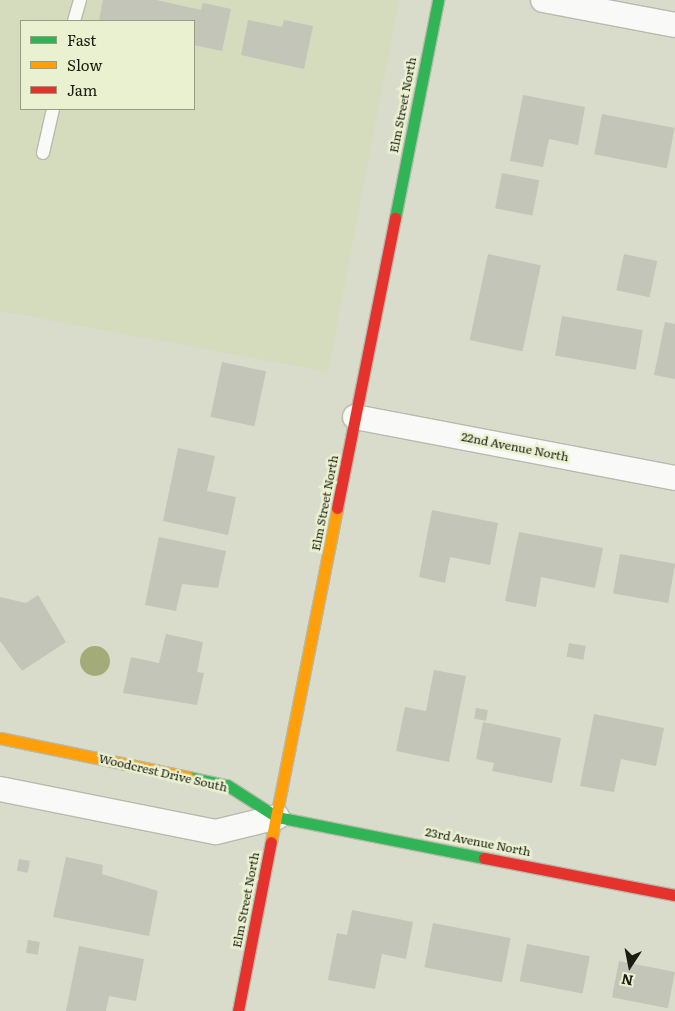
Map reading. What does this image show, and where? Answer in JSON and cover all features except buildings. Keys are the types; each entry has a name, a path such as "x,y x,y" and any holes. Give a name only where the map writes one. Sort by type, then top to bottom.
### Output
{"street":[{"name":"Elm Street North","path":"238,1011 438,0"},
{"path":"543,0 675,26"},
{"name":"22nd Avenue North","path":"356,417 675,478"},
{"name":"Woodcrest Drive South","path":"0,738 227,785 277,817"},
{"path":"0,789 216,832 277,817"},
{"name":"23rd Avenue North","path":"277,817 675,894"}],"lane":[{"path":"74,20 80,0"},
{"path":"43,154 53,110"}],"shaded area":[{"path":"0,0 399,0 328,372 0,311"},
{"path":"95,646 101,647 109,655 109,667 101,675 95,676 89,675 81,667 80,661 81,655 89,647"}],"traffic: fast":[{"path":"395,218 438,0"},
{"path":"188,777 227,785 277,817 484,858"}],"traffic: slow":[{"path":"271,842 337,508"},
{"path":"0,738 188,777"}],"traffic: jam":[{"path":"337,508 395,218"},
{"path":"238,1011 271,842"},
{"path":"484,858 675,895"}]}
